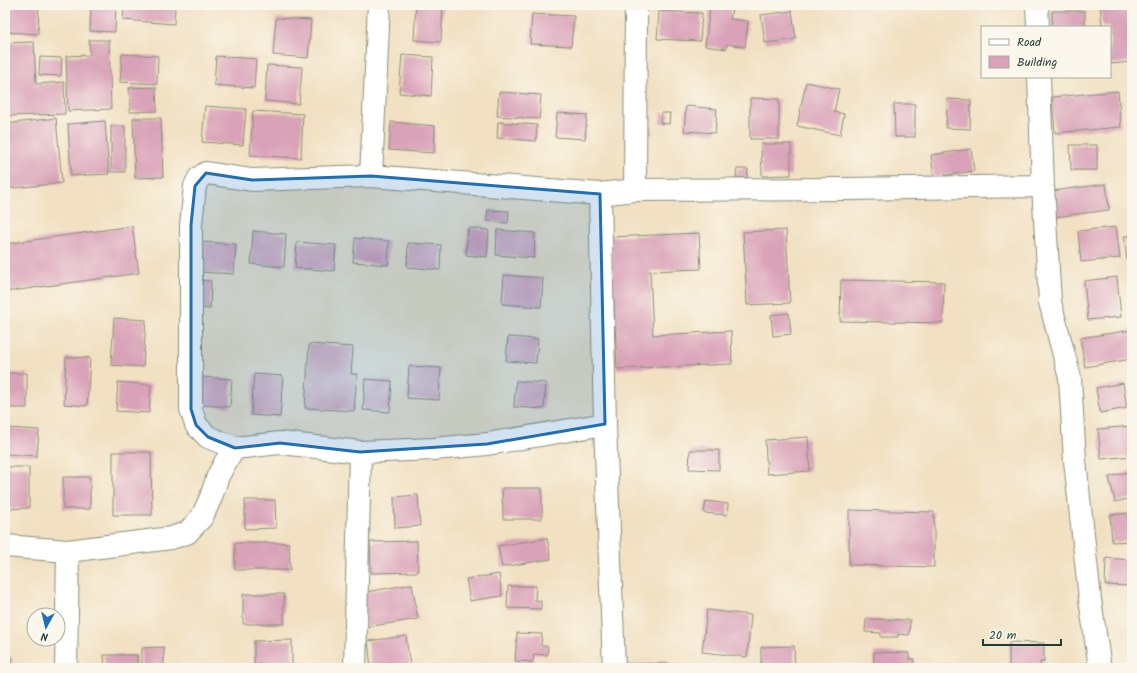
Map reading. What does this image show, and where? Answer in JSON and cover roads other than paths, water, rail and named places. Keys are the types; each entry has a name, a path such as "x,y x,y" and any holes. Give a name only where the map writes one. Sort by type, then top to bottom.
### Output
{"street":[{"path":"371,176 379,5"},
{"path":"635,190 636,5"},
{"path":"1037,5 1038,26"},
{"path":"1039,78 1043,186 1050,302 1070,378 1076,468 1090,599 1100,668"},
{"path":"605,424 487,444 434,449 360,452 280,443 235,448 208,437 196,425 191,409 191,225 195,186 199,178 206,173 252,180 371,176 600,194 635,190 1043,186"},
{"path":"600,194 605,424 614,668"},
{"path":"5,546 68,551 171,538 187,534 202,517 218,476 235,448"},
{"path":"355,668 360,452"},
{"path":"66,668 68,551"}]}
